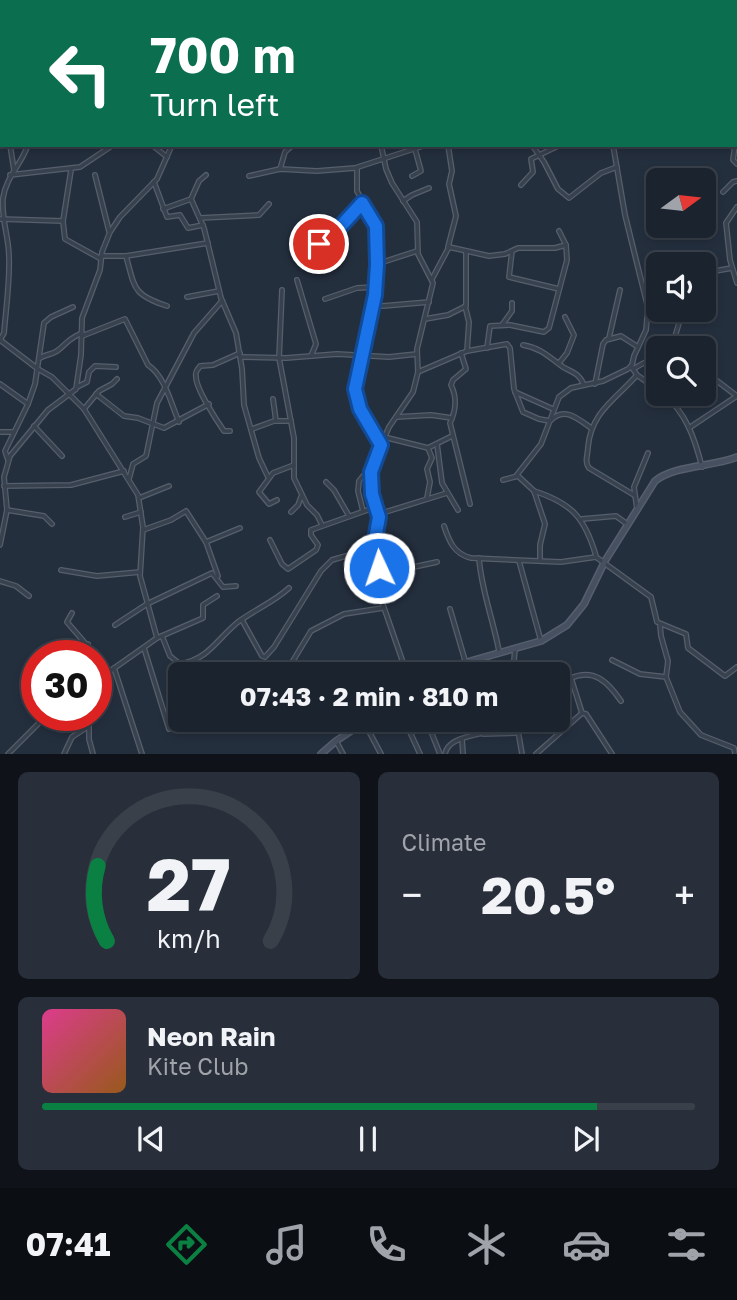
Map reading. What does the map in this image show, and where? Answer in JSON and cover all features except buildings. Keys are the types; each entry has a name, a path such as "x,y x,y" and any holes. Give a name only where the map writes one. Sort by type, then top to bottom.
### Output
{"street":[{"path":"10,147 14,170"},
{"path":"26,147 23,158 9,177 3,198 2,219 9,262 4,333 0,340 46,374 84,409 129,479 139,498 141,512 143,530 140,572 160,637 172,659 183,664 202,656 242,620 289,588"},
{"path":"0,174 9,177 71,170 110,147"},
{"path":"154,147 167,157"},
{"path":"77,387 85,306 110,233 120,217 154,182 171,147"},
{"path":"281,169 285,152 291,147"},
{"path":"381,147 392,183 418,225 417,251 432,279"},
{"path":"249,176 281,169 317,171 357,168 420,147"},
{"path":"404,662 383,608 377,547 379,514 372,494 371,472 384,437 411,396 418,372 416,354 432,279 448,247 456,216 449,184 452,171 448,147"},
{"path":"533,147 558,189 569,198 601,173 617,167"},
{"path":"521,185 534,171 530,160 556,147"},
{"path":"614,147 625,215 648,309 646,330 632,368"},
{"path":"735,147 733,160 737,164"},
{"path":"412,176 421,171 415,149"},
{"path":"357,168 356,186 362,203 376,226 377,264 374,302 355,389 360,409 381,445"},
{"path":"71,170 62,222 65,239 101,258 208,243"},
{"path":"95,175 110,233"},
{"path":"163,209 191,199 200,179 206,175"},
{"path":"723,192 737,181"},
{"path":"154,182 167,217 180,215 188,228 203,225"},
{"path":"403,201 429,188"},
{"path":"191,199 203,225 222,301 233,323 240,355 244,405 259,458 268,477"},
{"path":"319,244 330,238 362,203"},
{"path":"200,218 259,215 269,204"},
{"path":"737,207 726,223 732,268 737,283"},
{"path":"2,219 62,222"},
{"path":"486,348 489,326 502,325 547,331 568,260 566,245 559,231"},
{"path":"0,236 6,234"},
{"path":"448,247 489,256 518,248 555,248 566,245"},
{"path":"377,264 417,251"},
{"path":"466,251 467,351"},
{"path":"512,251 509,277 559,289"},
{"path":"125,256 139,295 167,306"},
{"path":"716,271 732,268"},
{"path":"297,280 316,344 311,356"},
{"path":"325,299 357,288 376,287"},
{"path":"282,290 279,358 294,438 294,478 307,505 322,525"},
{"path":"595,384 603,344 609,338 620,290"},
{"path":"187,297 219,291"},
{"path":"129,479 133,464 146,456 157,403 165,387 194,333 222,301"},
{"path":"374,302 383,306 429,302"},
{"path":"502,325 512,311 512,303"},
{"path":"425,319 448,315 465,306"},
{"path":"8,460 5,451 37,379 44,323 73,307"},
{"path":"559,363 567,353 574,335 565,317"},
{"path":"40,358 44,354 54,353 68,339 124,318 148,365 155,369 165,387 179,422"},
{"path":"609,338 621,336 638,347"},
{"path":"418,372 467,351 509,345 515,392 523,412 550,421"},
{"path":"523,345 541,350 577,373 584,385"},
{"path":"461,353 466,369 451,385 455,394 450,424 470,504"},
{"path":"230,431 224,430 196,380 197,369 240,355 279,358 362,355 389,357 416,354"},
{"path":"503,480 516,476 541,444 553,409 561,395 571,388 609,379 646,361"},
{"path":"0,545 7,510 3,487 8,460 57,402 87,382 89,372 96,366 116,367"},
{"path":"632,368 646,381"},
{"path":"37,379 46,374"},
{"path":"634,495 587,466 591,428 607,403 624,391 637,375"},
{"path":"84,409 96,394 117,379"},
{"path":"690,428 737,396 716,380"},
{"path":"1,384 28,404"},
{"path":"515,392 553,409"},
{"path":"96,394 124,416 164,428 209,404"},
{"path":"273,399 276,421"},
{"path":"676,406 690,428 702,467"},
{"path":"550,421 556,415 568,414 591,428"},
{"path":"396,417 431,415 452,418"},
{"path":"252,429 276,421 291,421"},
{"path":"34,426 62,456"},
{"path":"0,432 14,432"},
{"path":"384,437 428,448 452,436"},
{"path":"437,444 440,474 447,493 458,510"},
{"path":"427,498 430,482 426,468 432,458 428,448"},
{"path":"637,509 634,495 636,481 648,453"},
{"path":"463,662 541,641 567,625 658,478 675,471 737,457"},
{"path":"277,500 269,504 259,494 268,477 278,470 294,465"},
{"path":"3,487 68,485 124,471"},
{"path":"363,511 358,486 363,476 371,472"},
{"path":"516,476 534,491 546,527 540,545 540,560"},
{"path":"326,482 334,490 349,516"},
{"path":"139,498 169,486"},
{"path":"534,491 553,498 575,512 591,539 596,557"},
{"path":"379,514 447,493"},
{"path":"292,512 302,495"},
{"path":"270,540 282,565 288,569 316,550 318,545 310,531 376,507"},
{"path":"7,510 44,516 52,524"},
{"path":"143,530 187,511 206,542 221,584"},
{"path":"125,517 141,512"},
{"path":"580,518 592,520 616,516 628,524"},
{"path":"444,526 456,551 464,556 565,562 596,557 653,598 668,661 666,677 680,712 698,733 734,748 735,754"},
{"path":"206,542 240,528"},
{"path":"242,620 265,657 329,562 377,547"},
{"path":"478,557 480,580 489,603 499,651"},
{"path":"519,561 541,641"},
{"path":"379,568 410,568 437,562"},
{"path":"61,570 103,576 140,572"},
{"path":"115,625 148,604 212,573 225,587 236,586"},
{"path":"0,581 16,586 29,596"},
{"path":"142,754 114,668 160,637 203,618 203,605 217,596"},
{"path":"292,662 311,631 344,614 383,608"},
{"path":"450,609 466,661"},
{"path":"72,612 67,622 84,640"},
{"path":"660,625 685,633 688,648 722,676 737,667"},
{"path":"144,648 168,726"},
{"path":"513,662 514,648"},
{"path":"612,660 640,674 666,677"},
{"path":"612,754 586,714 582,713 572,676 587,673 593,675 610,684 621,701"},
{"path":"536,754 582,713"},
{"path":"8,754 31,731"},
{"path":"64,754 70,739 82,731"},
{"path":"90,731 93,754"},
{"path":"321,754 350,732"},
{"path":"372,732 381,754"},
{"path":"410,732 421,754"},
{"path":"432,732 442,754 447,747 462,739 482,733 517,733 522,754"},
{"path":"462,739 463,754"},
{"path":"336,741 343,754"}],"route":[{"path":"319,244 330,238 362,203 376,226 375,295 355,387 360,409 381,445 371,472 372,494 379,517 376,534 379,568"}]}
